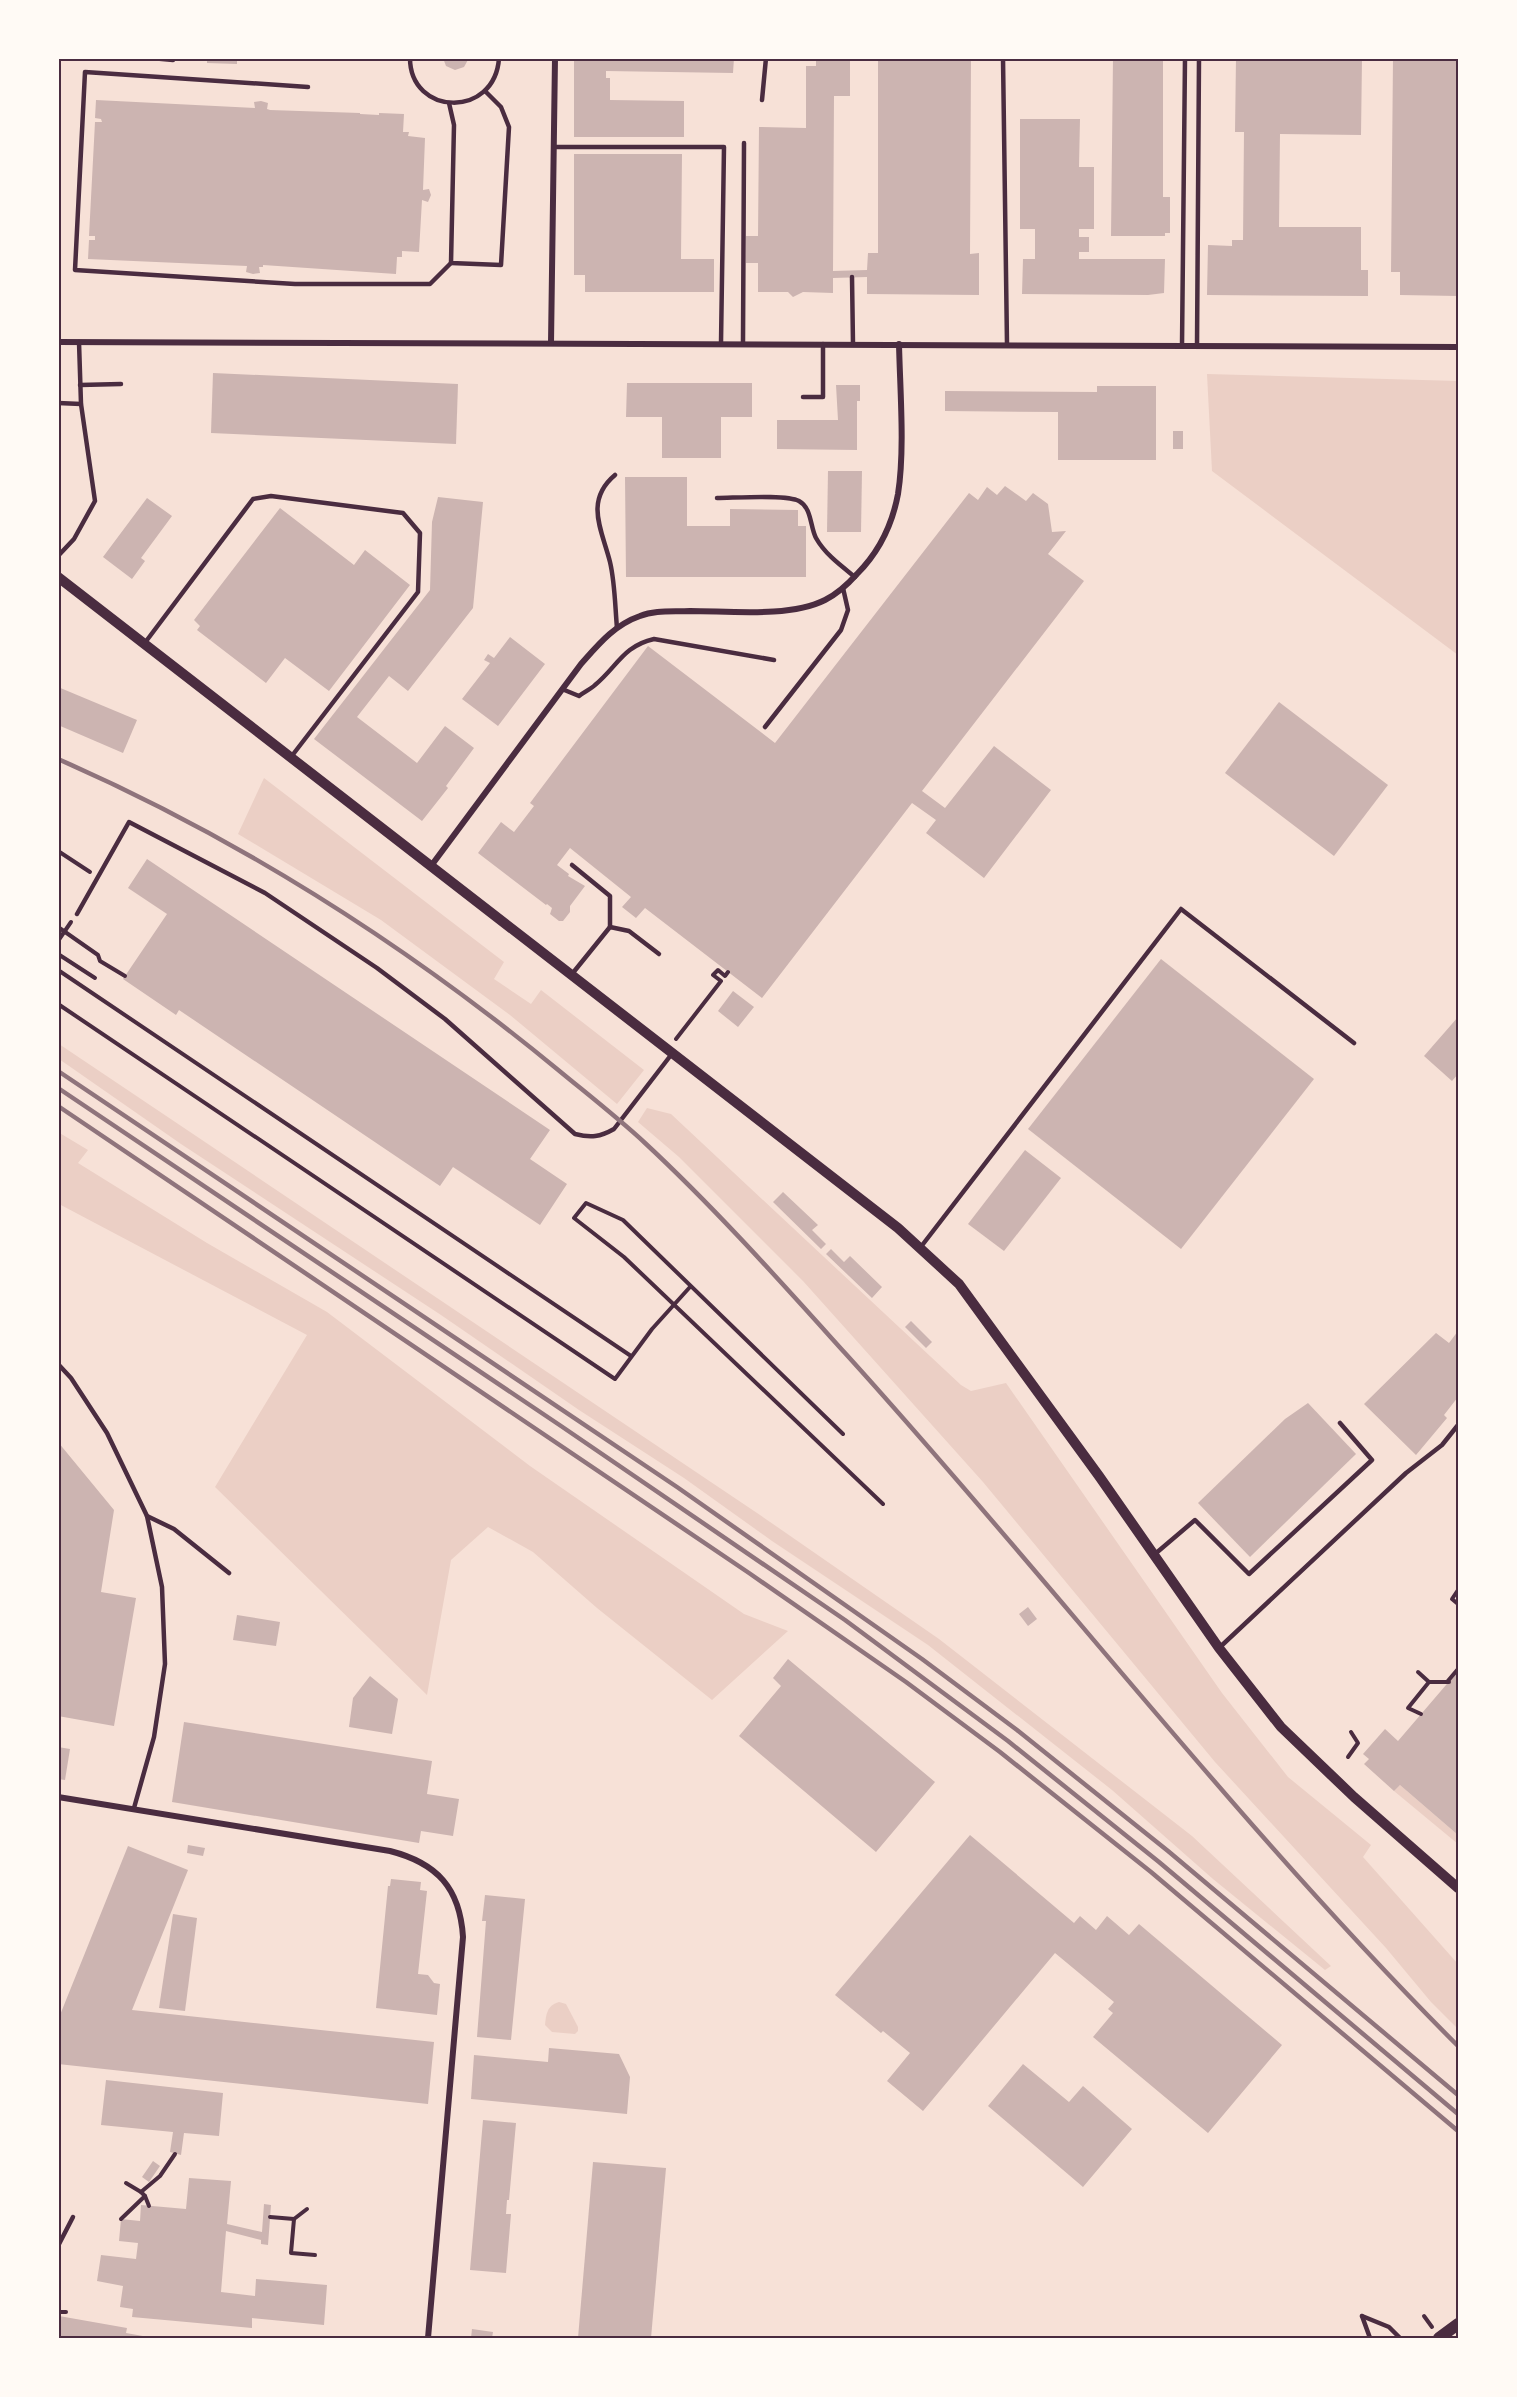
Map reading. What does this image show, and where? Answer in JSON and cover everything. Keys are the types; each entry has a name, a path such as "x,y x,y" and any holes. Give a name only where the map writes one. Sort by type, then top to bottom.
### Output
{"main road":[{"path":"1439,2338 1458,2324"}],"street":[{"path":"551,343 555,58"},
{"path":"58,342 1458,347"},
{"path":"431,866 587,657 606,636 617,628 642,615 660,612 763,611 803,608 825,600 843,588 869,562 888,531 898,494 899,344"},
{"path":"58,577 898,1228 959,1284 1219,1648 1281,1727 1310,1757 1458,1888"},
{"path":"58,1797 406,1855 423,1863 447,1884 461,1915 463,1937 428,2338"}],"lane":[{"path":"151,58 173,60"},
{"path":"410,58 412,75 419,86 430,96 449,103 470,100 485,91 497,73 499,58"},
{"path":"762,100 766,58"},
{"path":"1003,58 1007,345"},
{"path":"1182,346 1185,58"},
{"path":"1197,346 1199,58"},
{"path":"308,87 85,72 75,270 295,284 430,284 451,263 454,125 449,103"},
{"path":"451,263 501,265 508,127 501,107 485,91"},
{"path":"743,343 744,143"},
{"path":"554,147 724,147 721,343"},
{"path":"852,277 853,344"},
{"path":"58,556 74,539 95,501 81,404 79,342"},
{"path":"803,397 823,397 822,344"},
{"path":"80,385 121,384"},
{"path":"58,403 81,404"},
{"path":"615,475 604,484 599,495 597,510 598,526 610,562 617,628"},
{"path":"144,644 253,499 271,496 404,513 420,533 418,592 291,757"},
{"path":"717,498 788,498 800,501 807,508 814,536 835,561 855,577"},
{"path":"765,727 841,630 848,610 843,588"},
{"path":"562,689 579,696 596,685 617,660 638,643 654,639 774,660"},
{"path":"76,914 129,822 265,893 377,968 445,1019 576,1134 590,1138 614,1129 671,1051"},
{"path":"572,865 609,896 610,927 572,974"},
{"path":"920,1248 1181,909 1354,1042"},
{"path":"610,927 629,931 659,954"},
{"path":"58,1364 71,1378 107,1432 147,1516 162,1587 165,1664 154,1737 134,1808"},
{"path":"1154,1554 1195,1520 1249,1574 1372,1460 1340,1423"},
{"path":"1219,1648 1406,1473 1442,1445 1458,1425"},
{"path":"147,1516 174,1529 229,1573"},
{"path":"58,2246 73,2217"},
{"path":"1370,2338 1362,2316 1389,2327 1400,2338"}],"path":[{"path":"58,851 98,877"},
{"path":"58,941 76,914"},
{"path":"58,927 98,955 100,961 125,976"},
{"path":"58,954 95,978"},
{"path":"58,970 631,1356"},
{"path":"671,1051 721,981 713,975 718,970 725,976 728,972"},
{"path":"58,1004 615,1379 631,1356 690,1287"},
{"path":"843,1434 623,1220 586,1203 574,1218 624,1257 883,1504"},
{"path":"1458,1590 1452,1599 1458,1604"},
{"path":"1418,1672 1430,1682 1448,1682 1458,1669"},
{"path":"1421,1714 1408,1708 1430,1682"},
{"path":"1348,1757 1358,1743 1351,1732"},
{"path":"141,2192 160,2176 175,2154"},
{"path":"126,2183 141,2192 149,2206"},
{"path":"122,2219 145,2196"},
{"path":"270,2217 294,2219 307,2209"},
{"path":"294,2219 291,2253 315,2255"},
{"path":"58,2312 66,2312"}],"shaded area":[{"path":"1207,374 1458,381 1458,655 1212,471"},
{"path":"264,778 504,962 494,979 531,1004 541,990 644,1070 617,1104 510,1015 381,920 238,834"},
{"path":"59,1044 760,1515 939,1639 1192,1836 1331,1966 1325,1970 1213,1879 1112,1790 928,1645 441,1315 181,1144 59,1059"},
{"path":"647,1108 671,1114 961,1385 971,1391 1006,1383 1222,1693 1288,1777 1371,1845 1363,1857 1458,1964 1458,2029 1215,1762 983,1482 803,1281 679,1157 638,1122"},
{"path":"58,1132 88,1150 78,1163 207,1243 327,1312 530,1466 744,1614 788,1631 712,1700 597,1608 533,1552 488,1527 451,1560 427,1695 215,1487 307,1335 59,1204"},
{"path":"1400,1785 1458,1835 1458,1844 1394,1791"},
{"path":"559,2002 566,2004 578,2027 575,2034 552,2032 545,2025 550,2008"}],"building":[{"path":"207,58 237,58 237,64 207,63"},
{"path":"443,58 469,58 464,67 455,70 446,66"},
{"path":"574,58 734,58 733,73 606,71 606,78 610,78 610,100 684,101 684,137 574,137"},
{"path":"816,58 850,58 850,96 834,96 833,271 867,270 868,253 878,253 878,58 971,58 970,254 979,253 979,295 867,294 867,277 833,278 833,293 803,292 793,297 788,292 758,292 758,263 746,263 746,236 758,236 759,127 806,128 806,66 816,66"},
{"path":"1113,58 1163,58 1163,197 1170,197 1170,233 1165,233 1165,236 1111,236"},
{"path":"1236,58 1362,58 1361,135 1280,134 1279,227 1361,227 1361,270 1368,270 1368,296 1207,295 1208,245 1232,246 1232,240 1243,240 1244,132 1235,132"},
{"path":"1393,58 1458,58 1458,296 1400,295 1400,272 1391,272"},
{"path":"96,100 255,108 254,102 261,101 268,103 267,109 270,110 404,114 403,132 409,132 408,136 425,138 423,190 429,189 431,195 428,202 422,200 419,252 402,251 402,257 397,257 396,274 263,265 259,267 260,273 253,274 246,272 247,266 88,259 89,240 95,240 95,236 89,236 95,122 102,122 101,119 95,118"},
{"path":"1020,119 1080,119 1079,167 1094,167 1094,229 1079,229 1079,237 1089,237 1089,252 1079,252 1079,259 1165,259 1164,293 1148,295 1022,294 1023,259 1035,259 1035,229 1020,229"},
{"path":"574,154 682,154 681,259 714,259 714,292 585,292 585,275 574,275"},
{"path":"213,373 458,384 456,444 211,433"},
{"path":"627,383 752,383 752,417 721,417 721,458 662,458 662,417 626,417"},
{"path":"836,385 860,385 860,401 857,401 857,450 777,449 777,420 838,420"},
{"path":"1097,386 1156,386 1156,460 1058,460 1058,412 945,411 945,391 1097,392"},
{"path":"1173,431 1183,431 1183,449 1173,449"},
{"path":"828,471 862,471 861,532 827,532"},
{"path":"625,477 687,477 687,526 730,526 730,509 798,510 798,526 806,526 806,577 626,577"},
{"path":"1005,486 1026,501 1033,493 1048,504 1052,532 1066,531 1048,554 1084,581 922,791 945,808 994,746 1051,790 984,878 926,833 936,820 912,803 762,998 645,908 636,918 622,907 631,897 570,848 557,865 569,874 568,876 585,886 570,906 570,912 563,921 559,921 550,914 552,908 547,904 478,853 501,822 514,832 534,806 530,803 648,646 775,743 969,493 978,500 987,487 997,495"},
{"path":"438,497 483,502 473,608 408,691 389,676 357,717 417,763 445,726 474,748 446,786 448,788 422,821 314,739 430,590 432,522"},
{"path":"147,498 172,516 141,558 145,561 132,579 103,557"},
{"path":"280,508 354,565 365,550 410,585 329,691 285,658 266,683 197,630 200,626 194,620"},
{"path":"510,637 545,664 498,726 462,699 490,663 484,660 488,654 494,658"},
{"path":"58,687 137,720 123,753 58,725"},
{"path":"1279,702 1388,785 1334,856 1225,773"},
{"path":"147,859 550,1130 530,1159 567,1184 540,1225 453,1167 440,1186 179,1010 176,1015 123,979 167,914 128,888"},
{"path":"1161,959 1314,1079 1181,1249 1028,1129"},
{"path":"733,991 754,1007 738,1027 718,1011"},
{"path":"1458,1017 1458,1074 1452,1081 1424,1056"},
{"path":"1025,1150 1061,1178 1004,1251 968,1224"},
{"path":"783,1192 818,1225 812,1230 826,1244 821,1249 773,1202"},
{"path":"831,1249 844,1262 850,1256 882,1287 872,1298 826,1254"},
{"path":"911,1321 932,1342 926,1348 905,1327"},
{"path":"1458,1331 1458,1397 1444,1415 1447,1418 1416,1455 1364,1404 1436,1333 1449,1343"},
{"path":"1308,1403 1356,1454 1250,1557 1198,1503 1285,1419"},
{"path":"58,1442 114,1510 101,1592 136,1598 114,1726 58,1716"},
{"path":"1028,1607 1037,1619 1028,1626 1019,1614"},
{"path":"237,1615 280,1622 276,1646 233,1640"},
{"path":"788,1659 935,1782 876,1852 739,1736 781,1686 773,1678"},
{"path":"1458,1671 1458,1835 1400,1785 1394,1791 1364,1764 1369,1759 1363,1754 1385,1729 1398,1741"},
{"path":"370,1676 398,1699 392,1734 349,1727 353,1698"},
{"path":"184,1722 432,1761 427,1794 459,1799 453,1836 421,1831 419,1843 172,1802"},
{"path":"58,1747 70,1749 65,1780 58,1779"},
{"path":"970,1835 1074,1923 1080,1916 1096,1930 1107,1916 1129,1935 1139,1924 1282,2045 1208,2133 1093,2037 1113,2013 1108,2009 1114,2002 1055,1953 923,2111 887,2081 910,2053 883,2031 881,2033 835,1995"},
{"path":"188,1845 205,1848 203,1856 187,1853"},
{"path":"128,1846 188,1870 132,2010 434,2042 428,2104 58,2064 58,2020"},
{"path":"391,1879 421,1882 420,1890 427,1891 418,1974 428,1975 434,1983 440,1984 437,2015 376,2008 388,1886 390,1886"},
{"path":"485,1895 525,1899 511,2040 477,2037 486,1921 482,1921"},
{"path":"173,1914 197,1918 185,2011 159,2008"},
{"path":"549,2048 619,2054 630,2077 627,2114 471,2099 474,2055 548,2062"},
{"path":"1023,2064 1069,2102 1083,2086 1132,2129 1083,2187 988,2106"},
{"path":"106,2080 223,2093 219,2136 184,2133 181,2155 170,2152 173,2132 101,2125"},
{"path":"483,2120 516,2123 506,2214 511,2214 506,2273 470,2270"},
{"path":"153,2161 160,2166 149,2182 142,2177"},
{"path":"593,2162 666,2168 651,2338 578,2338"},
{"path":"189,2178 231,2181 227,2224 262,2232 264,2204 271,2205 268,2245 261,2244 261,2240 226,2231 221,2292 255,2296 256,2279 327,2285 324,2325 252,2318 252,2328 132,2317 133,2309 120,2307 123,2286 97,2281 101,2255 136,2259 138,2243 119,2241 121,2219 140,2221 141,2205 186,2209"},
{"path":"59,2316 127,2328 126,2333 154,2338 58,2338"},
{"path":"472,2329 493,2332 492,2338 471,2338"}],"railway":[{"path":"58,759 191,823 255,859 380,937 499,1023 645,1143 722,1219 845,1353 922,1439 1299,1878 1458,2046"},
{"path":"58,1071 677,1487 922,1659 1017,1730 1168,1851 1458,2095"},
{"path":"58,1088 845,1620 1008,1741 1159,1862 1458,2114"},
{"path":"58,1106 749,1573 906,1682 1000,1752 1151,1872 1458,2131"}]}
